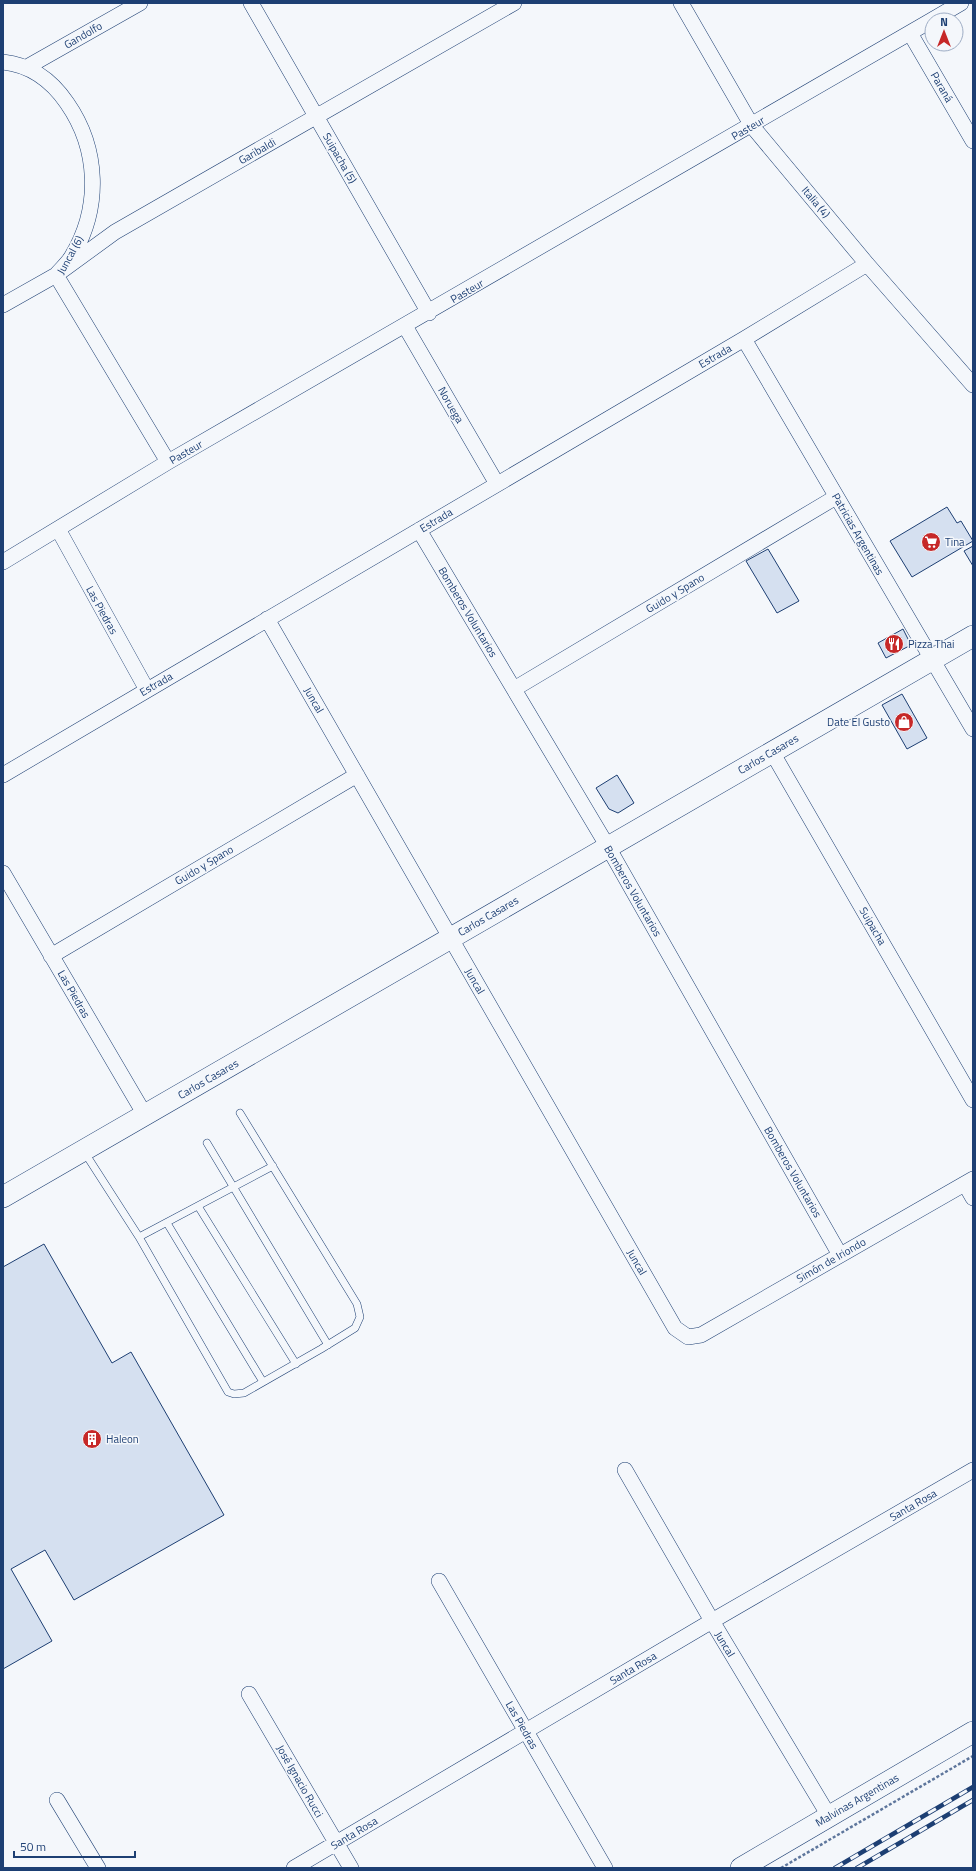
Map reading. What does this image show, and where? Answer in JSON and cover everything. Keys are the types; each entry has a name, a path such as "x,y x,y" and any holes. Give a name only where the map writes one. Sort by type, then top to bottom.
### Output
{"street":[{"name":"Gandolfo","path":"27,67 140,3"},
{"name":"Suipacha (5)","path":"251,3 429,313"},
{"name":"Garibaldi","path":"3,304 56,275 115,232 514,3"},
{"name":"Italia (4)","path":"681,3 752,126 867,264 973,385"},
{"name":"Pasteur","path":"946,12 961,3"},
{"name":"Pasteur","path":"3,562 168,462 429,313 924,25"},
{"name":"Paraná","path":"910,33 973,141"},
{"name":"Juncal (6)","path":"3,62 27,67 46,79 62,96 84,132 92,160 91,196 88,217 72,257 56,275 168,462"},
{"name":"Estrada","path":"3,775 744,339 867,264"},
{"name":"Noruega","path":"406,326 497,484"},
{"name":"Patricias Argentinas","path":"744,339 973,729"},
{"name":"Guido y Spano","path":"514,689 836,497"},
{"name":"Las Piedras","path":"58,529 147,690"},
{"name":"Bomberos Voluntarios","path":"419,530 608,847 840,1255"},
{"name":"Juncal","path":"268,619 675,1328 688,1337"},
{"name":"Carlos Casares","path":"3,1197 973,636"},
{"name":"Suipacha","path":"772,752 973,1100"},
{"name":"Guido y Spano","path":"51,956 357,775"},
{"name":"Las Piedras","path":"3,873 145,1115"},
{"name":"Simón de Iriondo","path":"688,1337 701,1335 969,1182"},
{"path":"969,1182 973,1198"},
{"name":"Juncal","path":"625,1470 712,1621 829,1816"},
{"name":"Santa Rosa","path":"294,1868 712,1621 973,1470"},
{"name":"Las Piedras","path":"439,1581 605,1868"},
{"name":"José Ignacio Rucci","path":"249,1694 352,1868"},
{"name":"Malvinas Argentinas","path":"741,1868 973,1732"},
{"path":"57,1800 98,1868"}],"lane":[{"path":"84,1151 139,1237 228,1392 234,1394 244,1393 296,1364 355,1328 360,1317 357,1304 240,1112"},
{"path":"207,1143 328,1345"},
{"path":"139,1237 273,1166"},
{"path":"198,1206 296,1364"},
{"path":"167,1223 263,1382"}],"path":[{"path":"781,1868 973,1756"}],"building":[{"path":"947,507 957,523 961,521 973,541 912,577 890,541"},
{"path":"973,546 973,566 964,551"},
{"path":"768,549 799,601 777,613 746,561"},
{"path":"903,629 911,645 886,658 878,643"},
{"path":"902,694 927,738 907,749 882,705"},
{"path":"617,775 634,803 618,813 609,809 596,788"},
{"name":"Haleon","path":"44,1244 112,1363 131,1352 224,1515 74,1600 45,1550 11,1569 52,1641 3,1669 3,1267"}],"railway":[{"path":"835,1868 973,1787"},
{"path":"857,1868 973,1800"}],"place":[{"name":"Tina","path":"931,542"},
{"name":"Pizza Thai","path":"894,644"},
{"name":"Date El Gusto","path":"904,722"},
{"name":"Haleon","path":"92,1439"}]}
